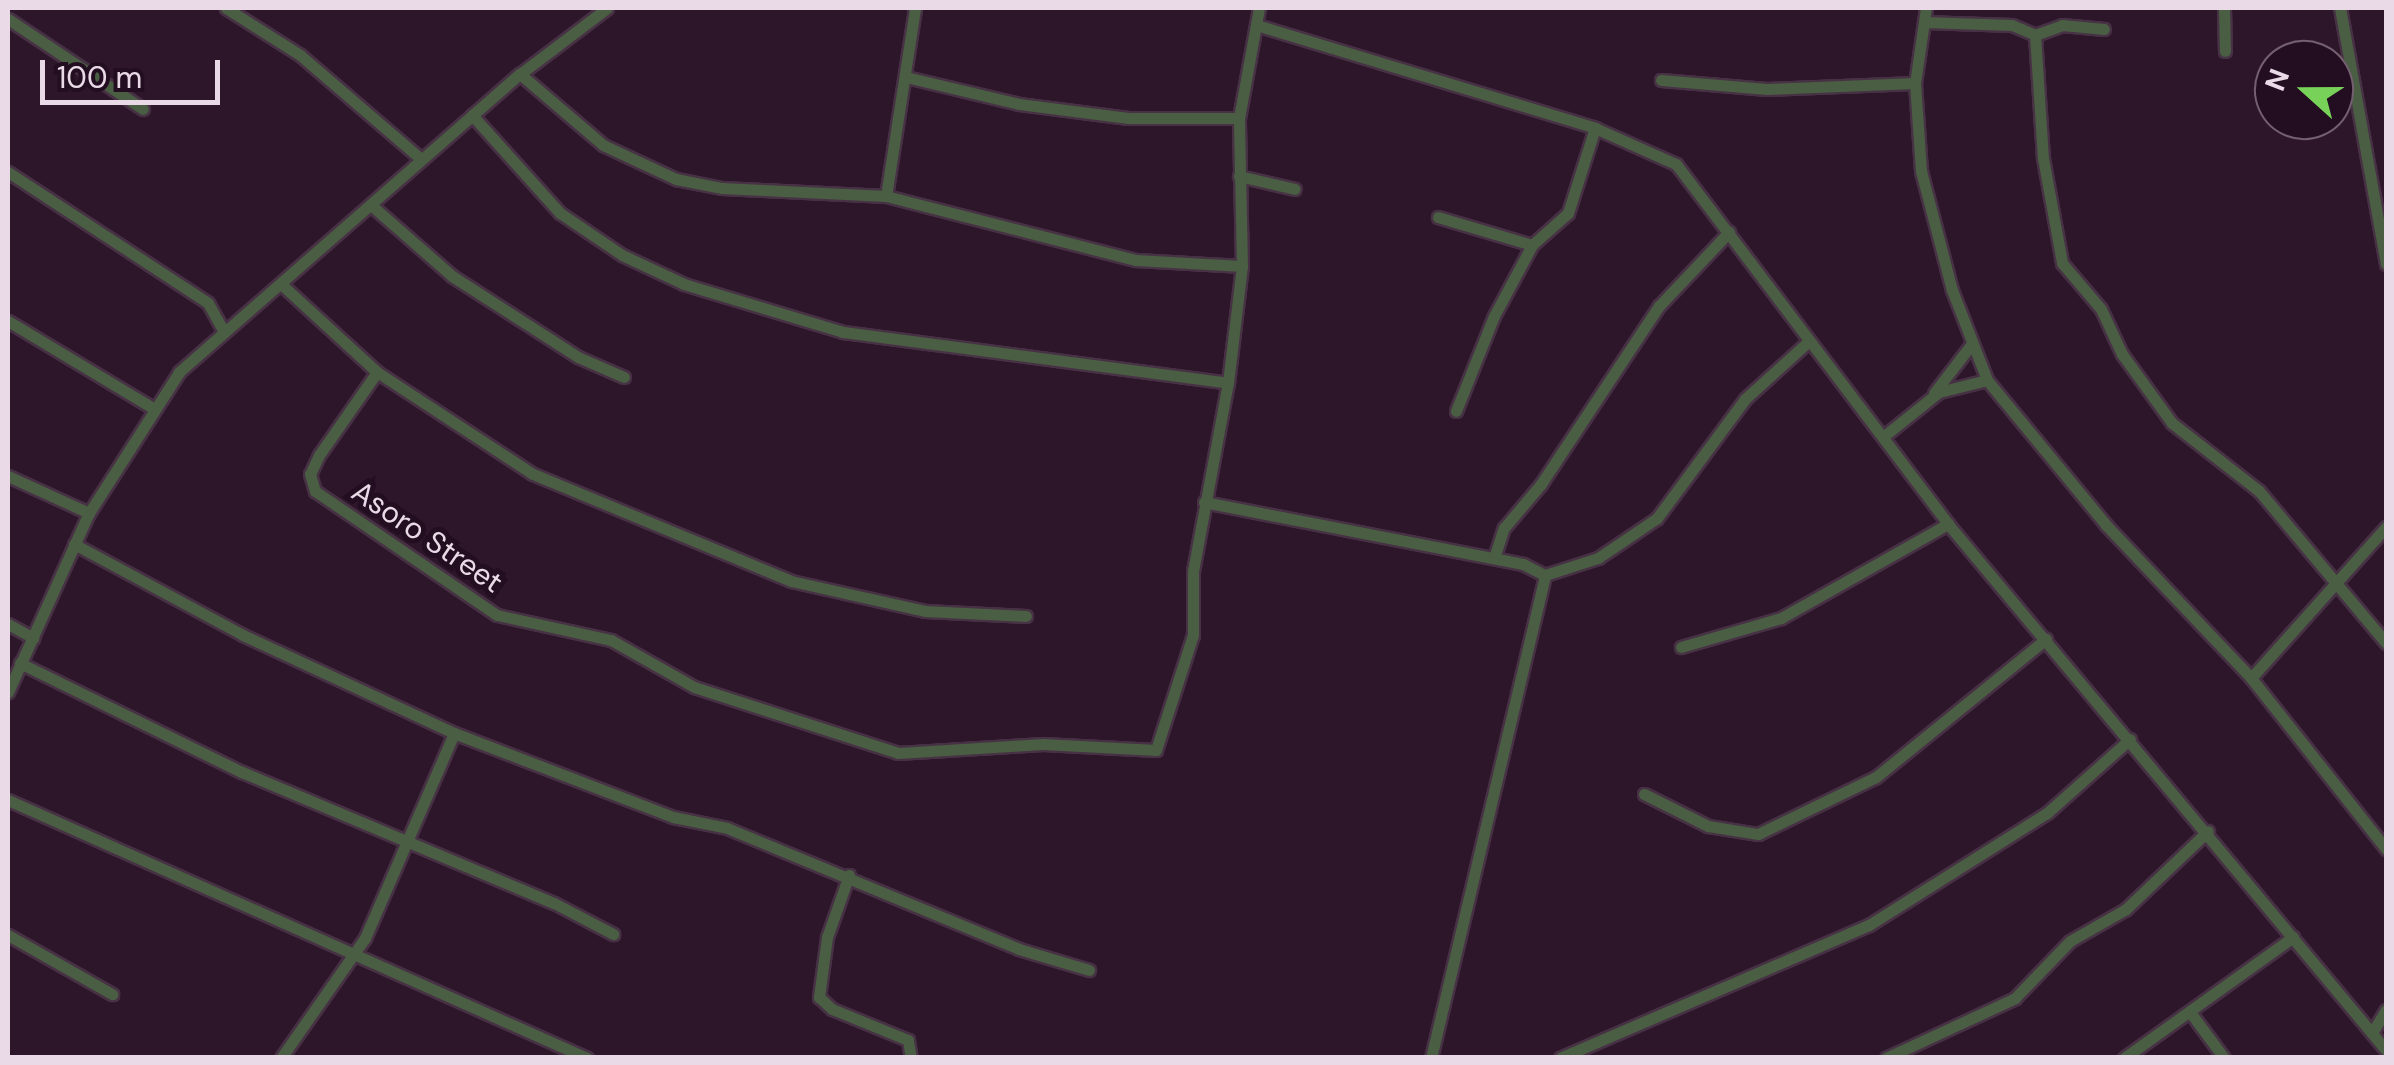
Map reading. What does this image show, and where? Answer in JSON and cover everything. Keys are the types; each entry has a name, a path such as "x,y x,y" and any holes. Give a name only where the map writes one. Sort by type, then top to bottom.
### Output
{"street":[{"path":"226,8 300,55 421,158"},
{"path":"8,692 89,512 179,372 421,158 520,74 607,8"},
{"path":"886,196 915,8"},
{"path":"1259,8 1260,26 1239,118 1242,266 1228,382 1204,502 1494,558 1546,575 1598,558 1657,518 1745,398 1809,341"},
{"path":"1926,8 1915,83 1920,171 1972,345 1987,380 2106,525 2252,678 2386,849"},
{"path":"2224,8 2226,50"},
{"path":"2340,8 2386,264"},
{"path":"8,18 143,109"},
{"path":"1924,22 2012,26 2036,35 2062,25 2104,29"},
{"path":"1260,26 1595,128 1676,164 1948,524 2386,1050"},
{"path":"2036,35 2043,158 2062,263 2101,309 2122,354 2172,423 2259,491 2386,643"},
{"path":"520,74 603,145 676,179 722,188 886,196 1136,260 1242,266"},
{"path":"906,77 1019,104 1128,118 1239,118"},
{"path":"1661,80 1767,88 1915,83"},
{"path":"472,116 560,212 622,255 684,284 843,332 1228,382"},
{"path":"1456,412 1494,316 1532,244 1568,213 1595,128"},
{"path":"8,172 208,303 224,332"},
{"path":"1240,176 1295,188"},
{"path":"371,205 452,276 578,357 624,377"},
{"path":"1438,217 1532,244"},
{"path":"1494,558 1504,528 1541,484 1659,306 1728,232"},
{"path":"282,284 377,372 533,474 791,581 926,610 1026,616"},
{"path":"8,322 153,408"},
{"path":"1884,436 1932,396 1972,345"},
{"name":"Asoro Street","path":"377,372 310,474 316,491 497,615 611,640 694,687 872,740 898,753 1043,744 1156,750 1192,634 1193,571 1204,502"},
{"path":"1932,396 1987,380"},
{"path":"8,476 89,512"},
{"path":"1681,647 1781,618 1948,524"},
{"path":"2252,678 2386,526"},
{"path":"74,544 243,635 454,733 673,817 727,828 849,875 1020,949 1089,970"},
{"path":"1431,1058 1546,575"},
{"path":"8,624 33,638"},
{"path":"1644,794 1708,826 1758,834 1876,777 2046,639"},
{"path":"20,663 242,772 613,934"},
{"path":"281,1058 371,924 404,840 454,733"},
{"path":"1560,1058 1869,926 2047,812 2130,739"},
{"path":"8,800 584,1057"},
{"path":"1886,1058 2016,998 2070,940 2126,908 2208,832"},
{"path":"849,875 827,937 820,996 832,1009 908,1040 911,1058"},
{"path":"8,934 112,994"},
{"path":"2124,1058 2294,937"},
{"path":"2372,1033 2386,1010"},
{"path":"2190,1012 2224,1058"}]}
